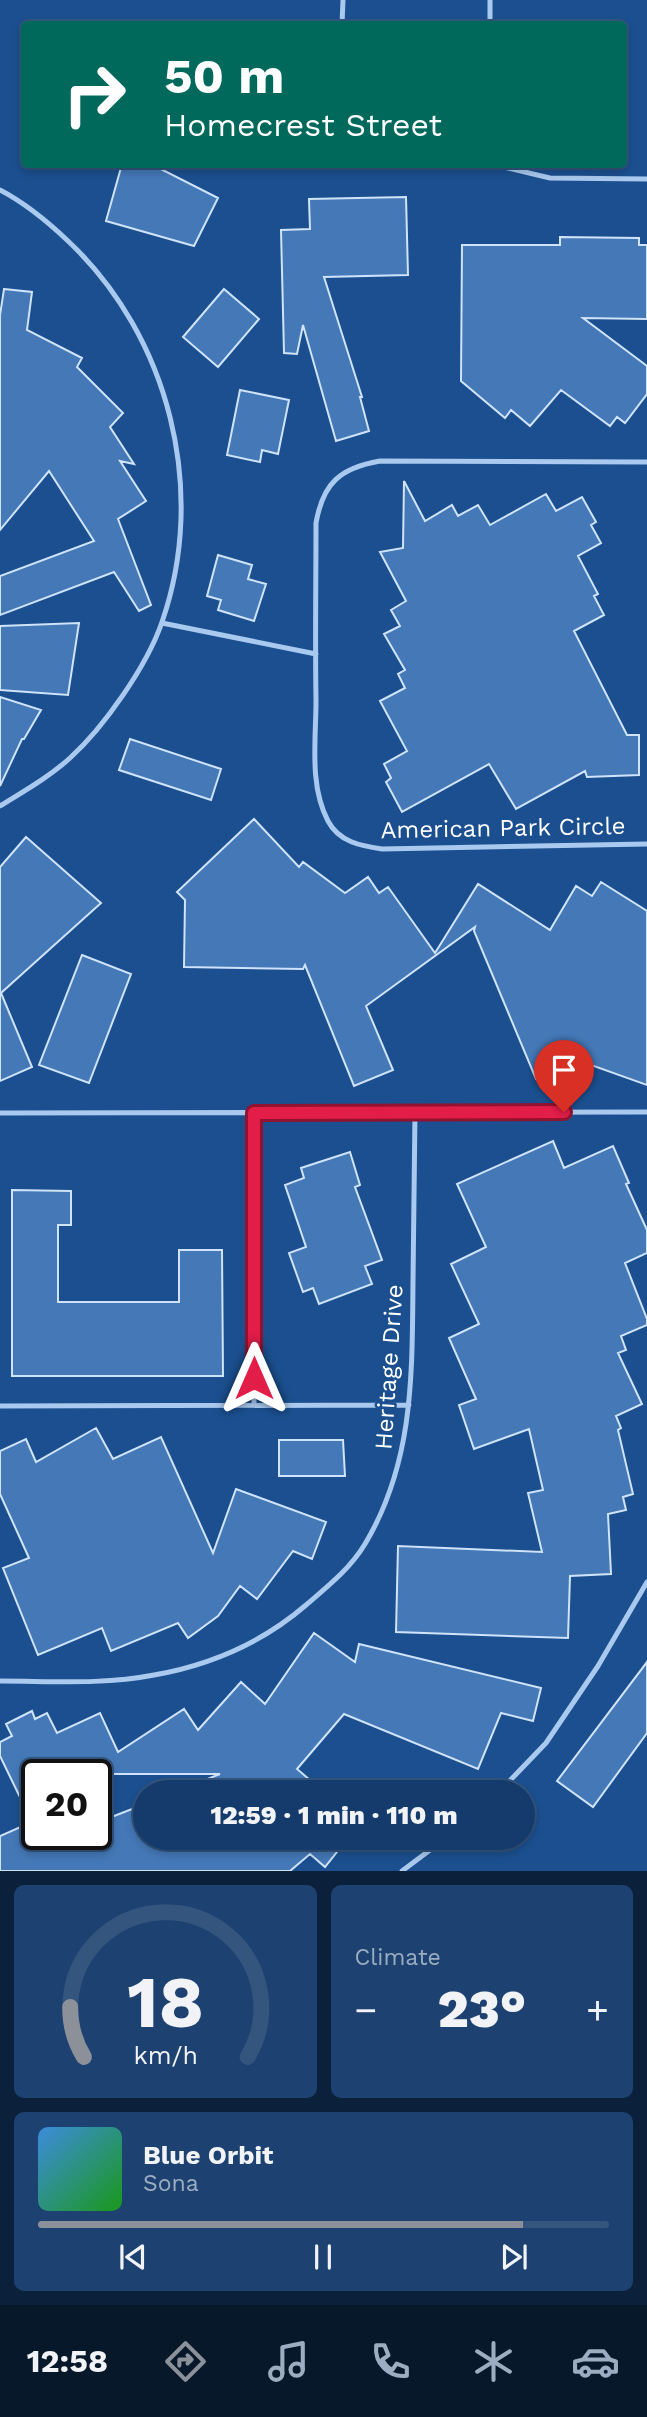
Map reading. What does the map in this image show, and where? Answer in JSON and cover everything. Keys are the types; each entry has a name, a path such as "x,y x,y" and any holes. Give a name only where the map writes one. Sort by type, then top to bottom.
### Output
{"lane":[{"path":"342,21 343,0"},
{"path":"490,0 490,21"},
{"path":"508,168 550,178 647,179"},
{"path":"0,190 51,225 88,260 128,313 158,373 173,426 180,480 180,533 173,580 162,623 137,672 107,716 71,758 0,806"},
{"name":"American Park Circle","path":"647,462 380,461 361,464 344,472 325,494 319,506 316,523 316,788 328,823 336,832 348,842 382,849 647,844"},
{"path":"162,623 316,654"},
{"name":"Heritage Drive","path":"0,1681 104,1681 200,1665 249,1645 293,1616 336,1579 363,1546 384,1507 400,1464 409,1405 415,1112"},
{"path":"0,1113 647,1112"},
{"path":"254,1113 254,1405"},
{"path":"0,1406 409,1405"},
{"path":"511,1780 547,1743 647,1582"},
{"path":"402,1871 430,1850"}],"building":[{"path":"121,168 159,168 218,198 194,246 106,221"},
{"path":"406,197 408,275 324,277 362,397 369,431 336,441 303,325 297,354 284,353 281,230 310,229 309,199"},
{"path":"560,237 639,238 639,245 647,245 647,319 583,318 647,366 647,394 625,423 617,417 610,426 561,390 530,426 511,410 505,418 461,381 462,245 560,245"},
{"path":"4,289 32,292 27,330 82,358 77,367 123,413 110,427 134,464 120,461 146,501 118,519 151,605 139,611 114,572 0,615 0,576 94,541 49,471 0,530 0,315"},
{"path":"224,289 259,319 218,367 183,337"},
{"path":"240,390 289,400 278,454 262,450 260,462 227,455"},
{"path":"404,481 425,521 452,505 458,516 478,505 490,525 546,494 556,511 582,497 596,522 591,525 601,543 578,556 598,594 594,596 604,615 574,631 627,735 639,735 639,775 587,777 585,771 516,809 489,764 402,812 386,782 391,778 384,764 407,751 380,701 405,688 398,674 405,670 384,634 400,626 391,610 406,601 380,552 403,548"},
{"path":"218,555 252,565 248,579 266,584 254,621 218,610 221,600 207,596"},
{"path":"79,623 68,695 0,690 0,626"},
{"path":"0,697 41,710 22,739 0,786"},
{"path":"130,739 221,769 211,800 119,770"},
{"path":"254,819 299,867 303,862 345,893 368,877 379,893 388,887 435,953 478,884 550,930 576,886 592,896 601,882 647,911 647,1085 580,1061 536,1079 474,931 475,927 366,1006 393,1070 354,1086 305,965 303,969 184,967 185,900 177,892"},
{"path":"26,837 101,903 1,993 32,1067 0,1081 0,867"},
{"path":"82,955 131,974 89,1083 39,1065"},
{"path":"553,1141 564,1168 613,1146 629,1183 626,1184 647,1230 647,1253 625,1263 647,1325 621,1336 626,1350 618,1353 642,1404 616,1416 621,1428 618,1430 633,1494 623,1497 626,1510 608,1514 611,1574 570,1576 568,1638 396,1632 398,1546 542,1552 528,1493 543,1490 529,1429 474,1449 459,1405 476,1399 449,1338 479,1324 451,1264 486,1247 457,1184"},
{"path":"350,1152 360,1185 355,1187 382,1260 365,1266 372,1284 319,1304 313,1288 303,1292 289,1253 306,1247 285,1185 304,1178 301,1168"},
{"path":"12,1190 71,1191 71,1225 58,1225 58,1302 179,1302 179,1250 222,1250 223,1376 12,1376"},
{"path":"96,1428 113,1459 161,1437 213,1553 236,1489 326,1522 312,1559 293,1551 257,1599 240,1586 218,1616 188,1638 178,1623 111,1651 102,1628 38,1655 3,1568 29,1558 0,1494 0,1451 26,1439 36,1462"},
{"path":"279,1440 343,1440 345,1476 279,1476"},
{"path":"314,1633 355,1662 359,1644 541,1688 533,1721 501,1713 478,1769 344,1714 297,1769 310,1780 205,1780 220,1774 112,1774 112,1759 21,1759 21,1799 0,1756 0,1742 12,1736 6,1724 32,1711 35,1719 47,1713 57,1733 100,1713 118,1752 184,1709 198,1730 241,1682 265,1704"},
{"path":"647,1662 647,1733 593,1807 557,1781"},
{"path":"133,1809 133,1850 338,1850 325,1867 310,1854 290,1871 0,1871 0,1836 21,1827 21,1850 112,1850 112,1817"}],"route":[{"path":"254,1378 254,1113 564,1112"}]}
